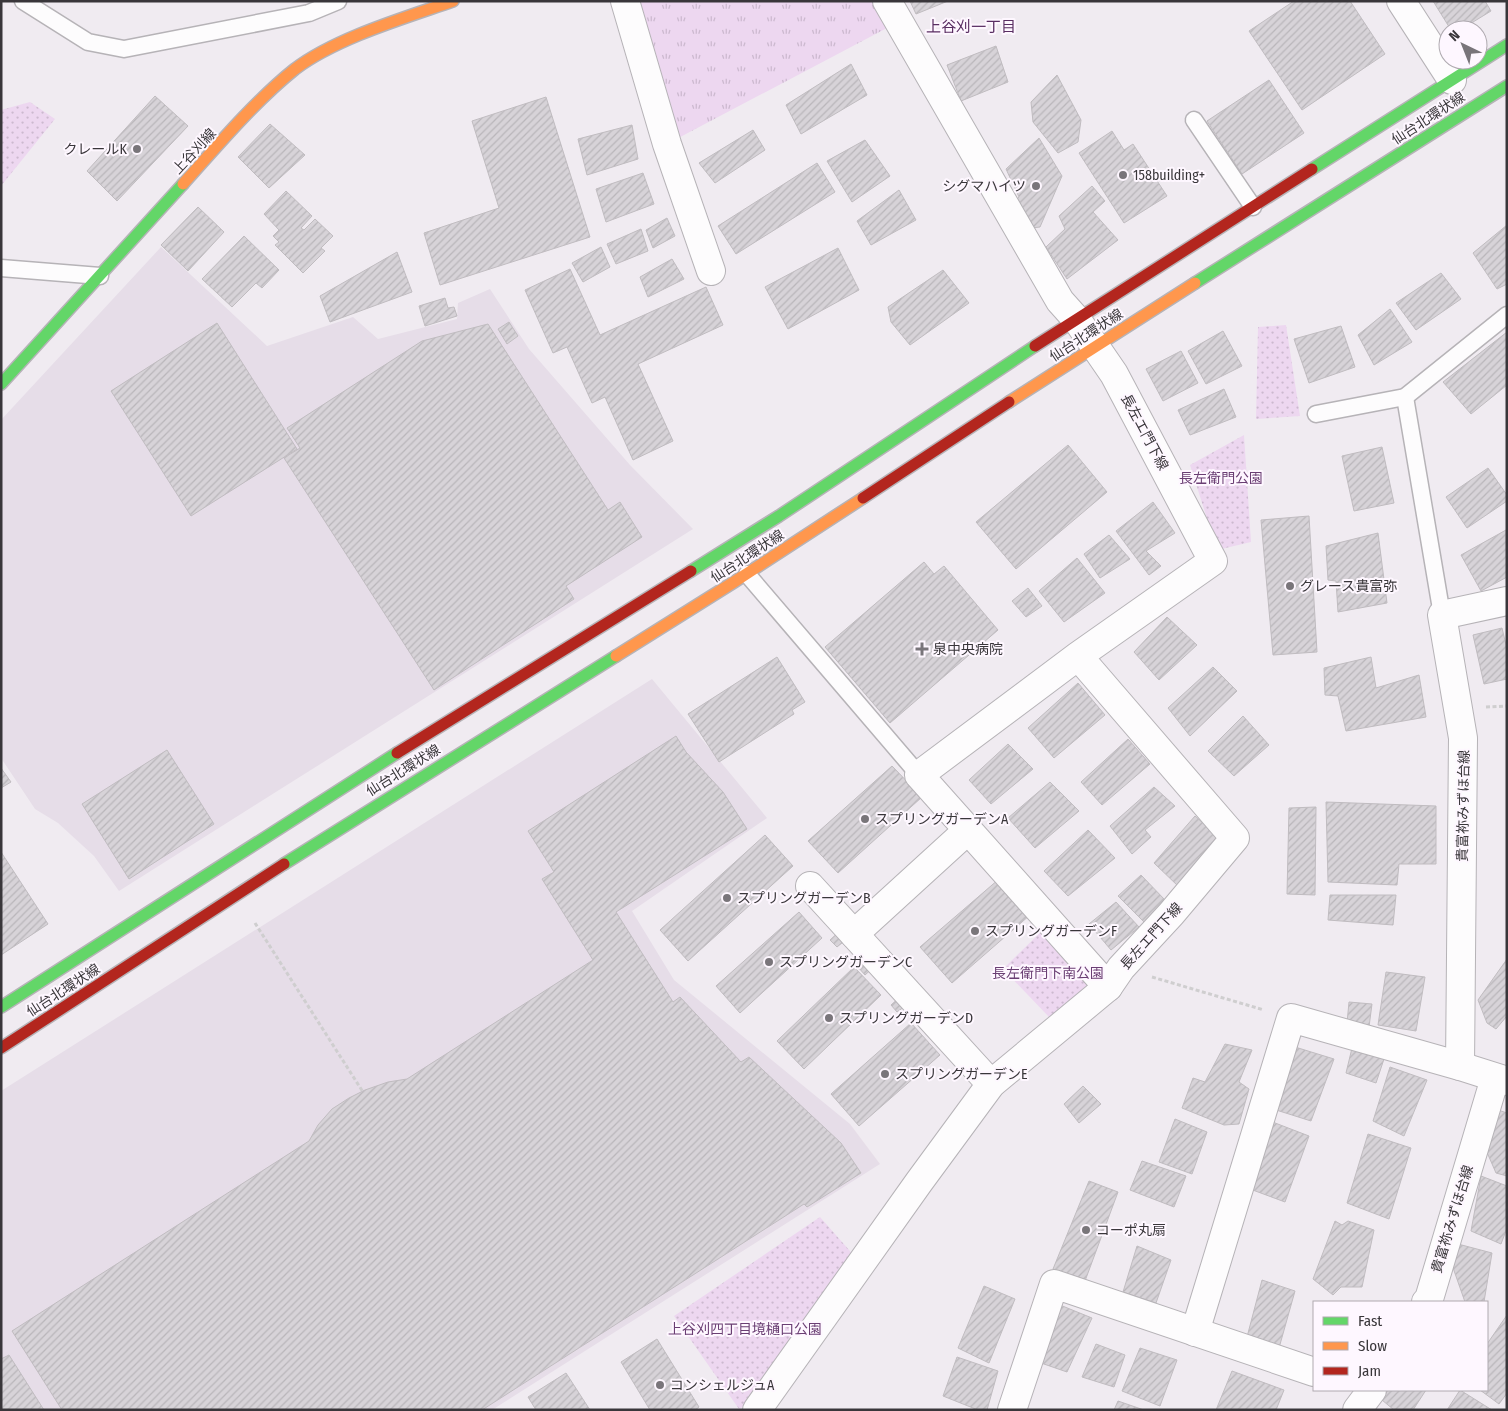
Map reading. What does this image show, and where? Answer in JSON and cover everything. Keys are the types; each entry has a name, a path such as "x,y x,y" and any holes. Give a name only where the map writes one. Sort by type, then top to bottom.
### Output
{"main road":[{"name":"上谷刈線","path":"1,384 202,163 296,69 325,51 361,34 453,1"},
{"name":"仙台北環状線","path":"1,1007 410,744 779,516 1043,340 1507,46"},
{"name":"仙台北環状線","path":"1,1048 351,821 747,574 1095,346 1507,86"}],"street":[{"path":"625,1 667,144 711,272"},
{"name":"長左エ門下線","path":"887,1 1060,301 1077,320 1114,374 1213,562 1078,656 919,775"},
{"path":"1401,1 1452,80"},
{"path":"1442,614 1507,602"},
{"name":"貴富祢みずほ台線","path":"1442,614 1463,738 1460,1066"},
{"name":"長左エ門下線","path":"1078,656 1235,838 1171,914 1114,977"},
{"path":"757,1410 919,1182 992,1084 1114,977 968,830 919,775"},
{"path":"854,934 968,830"},
{"path":"810,886 992,1084"},
{"path":"1195,1332 1291,1018 1460,1066 1501,1080"},
{"name":"貴富祢みずほ台線","path":"1428,1301 1501,1080"},
{"path":"1012,1410 1054,1284 1313,1372"}],"lane":[{"path":"23,1 88,42 124,49 309,13 338,1"},
{"path":"1194,120 1253,207"},
{"path":"1,268 100,276"},
{"path":"1316,414 1405,397 1507,315"},
{"path":"1405,397 1442,614"},
{"path":"747,574 919,775"}],"path":[{"path":"255,923 363,1092"},
{"path":"1114,977 1291,1018"}],"shaded area":[{"path":"161,247 267,346 353,317 378,339 457,319 458,303 490,289 529,349 630,465 693,529 119,891 94,856 58,823 35,809 1,758 1,420"},
{"path":"652,679 767,818 632,911 674,980 850,1124 880,1164 492,1410 1,1410 1,1091"}],"green space":[{"path":"629,1 874,1 887,28 667,144"},
{"path":"30,102 55,119 1,186 1,110"},
{"path":"1286,325 1300,416 1256,419 1258,327"},
{"name":"長左衛門公園","path":"1244,435 1251,542 1217,550 1190,465"},
{"name":"長左衛門下南公園","path":"1047,926 1093,980 1050,1018 1003,969"},
{"name":"上谷刈四丁目境樋口公園","path":"820,1217 857,1259 759,1397 739,1409 674,1316"}],"building":[{"path":"910,1 948,1 916,14"},
{"path":"1294,1 1350,1 1385,54 1302,110 1249,31"},
{"path":"1433,1 1485,1 1491,11 1476,20 1445,20"},
{"path":"996,46 1008,82 961,101 947,65"},
{"path":"851,64 867,95 801,134 786,105"},
{"path":"1057,75 1081,120 1078,142 1058,153 1033,122 1031,102"},
{"path":"1269,80 1304,133 1242,174 1207,121"},
{"name":"クレールK","path":"155,96 188,126 117,201 87,171"},
{"path":"546,97 590,237 440,285 424,233 499,208 472,121"},
{"path":"270,124 305,155 269,188 238,157"},
{"path":"632,125 638,159 587,175 578,139"},
{"path":"753,130 765,150 715,183 699,163"},
{"name":"158building+","path":"1112,131 1124,150 1133,144 1167,196 1124,223 1079,153"},
{"name":"シグマハイツ","path":"1039,138 1062,176 1040,227 1024,229 1009,208 1019,197 1006,169"},
{"path":"865,140 890,176 852,202 827,161"},
{"path":"817,163 835,192 736,254 718,226"},
{"path":"643,173 654,204 606,222 596,189"},
{"path":"1092,186 1105,201 1093,212 1118,240 1067,279 1046,247 1065,229 1059,216"},
{"path":"899,190 916,220 871,245 857,221"},
{"path":"286,191 312,216 301,228 304,230 315,219 333,236 321,248 325,251 303,273 275,245 279,242 273,236 279,230 264,214"},
{"path":"198,207 224,232 188,271 161,245"},
{"path":"667,218 675,236 653,248 646,230"},
{"path":"1507,225 1507,284 1497,289 1473,253"},
{"path":"641,229 648,251 616,264 607,244"},
{"path":"244,236 279,270 262,288 256,283 232,307 202,279"},
{"path":"601,247 610,267 583,282 572,263"},
{"path":"838,248 859,290 788,329 765,287"},
{"path":"397,252 412,292 330,322 320,296"},
{"path":"672,259 684,279 648,297 640,277"},
{"path":"570,269 600,335 706,287 723,325 638,364 673,441 633,460 605,397 592,403 567,347 553,353 525,290"},
{"path":"943,270 969,303 910,345 891,322 888,307"},
{"path":"1441,273 1461,299 1416,330 1396,303"},
{"path":"445,298 448,308 454,307 457,316 425,326 419,306"},
{"path":"1390,309 1412,342 1374,365 1358,335"},
{"path":"509,322 518,336 507,344 498,329"},
{"path":"217,323 297,449 191,516 111,391"},
{"path":"488,324 608,510 620,502 642,537 566,586 574,599 434,690 284,458 300,448 287,428 422,341"},
{"path":"1341,326 1355,367 1309,383 1294,339"},
{"path":"1223,331 1242,366 1206,384 1188,351"},
{"path":"1507,332 1507,385 1471,414 1443,382"},
{"path":"1181,351 1198,383 1163,401 1146,369"},
{"path":"1224,389 1236,417 1190,435 1178,410"},
{"path":"1068,445 1107,492 1016,569 976,522"},
{"path":"1382,447 1394,503 1354,511 1342,456"},
{"path":"1488,468 1507,495 1507,501 1467,528 1446,497"},
{"path":"1153,502 1175,533 1146,551 1161,566 1149,575 1116,531"},
{"name":"グレース貴富弥","path":"1309,516 1317,652 1273,655 1261,520"},
{"path":"1506,530 1507,577 1481,591 1461,555"},
{"path":"1378,533 1387,603 1338,612 1336,581 1328,580 1326,546"},
{"path":"1109,535 1130,559 1100,578 1084,554"},
{"path":"1077,558 1105,593 1064,622 1039,591"},
{"path":"924,562 934,574 944,566 998,630 890,723 825,647"},
{"path":"1028,588 1042,606 1026,617 1012,601"},
{"path":"1167,617 1197,645 1159,680 1134,652"},
{"path":"1502,628 1507,649 1507,679 1484,684 1473,635"},
{"path":"777,657 805,702 792,710 794,714 719,762 688,714"},
{"path":"1371,657 1376,688 1419,675 1426,717 1346,731 1338,696 1325,695 1324,668"},
{"path":"1213,667 1237,691 1190,736 1168,708"},
{"path":"1078,683 1105,715 1054,758 1028,728"},
{"path":"1243,716 1269,745 1234,776 1208,751"},
{"path":"676,736 686,752 723,792 747,829 616,912 673,1002 680,997 741,1062 749,1057 841,1143 861,1173 807,1207 804,1204 482,1410 62,1410 12,1331 309,1141 318,1125 332,1109 349,1098 388,1082 407,1079 593,960 542,879 554,872 528,831"},
{"path":"1128,739 1150,764 1102,805 1081,782"},
{"path":"1008,744 1033,769 991,804 969,780"},
{"path":"167,750 214,824 129,879 82,804"},
{"name":"スプリングガーデンA","path":"892,766 922,797 838,873 808,841"},
{"path":"1,768 11,782 1,788"},
{"path":"1050,782 1079,811 1035,848 1008,818"},
{"path":"1154,787 1175,806 1145,830 1151,837 1132,854 1110,826"},
{"path":"1326,802 1436,806 1436,864 1399,864 1397,885 1328,882"},
{"path":"1316,807 1315,895 1287,894 1289,808"},
{"path":"1195,816 1222,840 1178,886 1154,863"},
{"path":"1088,830 1115,858 1068,896 1044,871"},
{"name":"スプリングガーデンB","path":"765,835 793,866 688,961 660,930"},
{"path":"1,852 48,924 1,955"},
{"path":"1141,875 1165,900 1145,923 1118,896"},
{"name":"スプリングガーデンF","path":"999,879 1030,915 952,983 920,947"},
{"path":"1330,895 1396,895 1393,925 1328,920"},
{"path":"1116,902 1139,927 1111,950 1089,924"},
{"name":"スプリングガーデンC","path":"799,912 822,938 740,1013 716,986"},
{"path":"841,930 848,938 837,947 830,940"},
{"path":"868,958 875,966 865,975 858,967"},
{"path":"1507,959 1507,1016 1496,1029 1487,1023 1478,1000"},
{"name":"スプリングガーデンD","path":"854,967 881,995 804,1069 777,1041"},
{"path":"1386,972 1425,977 1416,1031 1378,1025"},
{"path":"901,996 908,1004 897,1012 891,1005"},
{"path":"1349,1002 1372,1004 1369,1027 1347,1023"},
{"name":"スプリングガーデンE","path":"911,1023 940,1055 859,1126 831,1094"},
{"path":"1225,1044 1252,1050 1239,1082 1249,1089 1239,1124 1224,1125 1182,1108 1193,1078 1205,1082"},
{"path":"1295,1047 1334,1059 1311,1121 1273,1109"},
{"path":"1352,1048 1384,1059 1376,1083 1346,1073"},
{"path":"1390,1067 1427,1080 1404,1136 1373,1121"},
{"path":"1083,1086 1101,1104 1079,1123 1064,1104"},
{"path":"1498,1110 1507,1113 1507,1176 1496,1173 1486,1150"},
{"path":"1175,1119 1207,1132 1192,1174 1159,1162"},
{"path":"1270,1121 1309,1136 1285,1202 1250,1189"},
{"path":"1368,1134 1411,1148 1389,1219 1347,1203"},
{"path":"1142,1161 1186,1176 1174,1207 1130,1190"},
{"path":"1481,1176 1507,1186 1507,1228 1501,1244 1471,1231"},
{"name":"コーポ丸扇","path":"1089,1181 1118,1192 1085,1281 1053,1269"},
{"path":"1335,1221 1342,1225 1348,1221 1374,1230 1362,1287 1341,1287 1333,1295 1313,1279"},
{"path":"1458,1244 1492,1253 1484,1301 1465,1301 1451,1262"},
{"path":"1137,1246 1171,1260 1156,1303 1123,1292"},
{"path":"1262,1280 1295,1291 1279,1348 1247,1337"},
{"path":"984,1286 1015,1299 989,1363 958,1348"},
{"path":"1060,1305 1092,1318 1067,1372 1041,1363"},
{"path":"1507,1315 1507,1393 1499,1404 1481,1391 1488,1391 1488,1343"},
{"name":"コンシェルジュA","path":"657,1339 699,1407 695,1410 650,1410 621,1362"},
{"path":"1096,1344 1125,1355 1114,1387 1082,1377"},
{"path":"1140,1348 1177,1360 1160,1406 1122,1391"},
{"path":"9,1355 44,1410 1,1410 1,1359"},
{"path":"957,1357 998,1371 987,1410 978,1410 943,1396"},
{"path":"1232,1371 1284,1390 1276,1410 1216,1410"},
{"path":"566,1373 590,1410 536,1410 528,1397"},
{"path":"1387,1391 1425,1391 1413,1410 1394,1410 1382,1400"},
{"path":"1459,1391 1462,1391 1492,1410 1447,1410"},
{"path":"1118,1401 1144,1410 1114,1410"}],"traffic: fast":[{"path":"1312,169 1507,45"},
{"path":"1195,283 1507,86"},
{"path":"1,384 183,184"},
{"path":"691,571 779,516 1035,346"},
{"path":"284,864 616,656"},
{"path":"1,1007 397,753"}],"traffic: slow":[{"path":"183,184 251,109 295,69 350,38 453,1"},
{"path":"1009,402 1195,283"},
{"path":"616,656 863,498"}],"traffic: jam":[{"path":"1035,346 1312,169"},
{"path":"863,498 1009,402"},
{"path":"397,753 691,571"},
{"path":"1,1048 284,864"}],"place":[{"name":"クレールK","path":"137,149"},
{"name":"158building+","path":"1123,175"},
{"name":"シグマハイツ","path":"1036,186"},
{"name":"グレース貴富弥","path":"1290,586"},
{"name":"泉中央病院","path":"922,649"},
{"name":"スプリングガーデンA","path":"865,819"},
{"name":"スプリングガーデンB","path":"727,898"},
{"name":"スプリングガーデンF","path":"975,931"},
{"name":"スプリングガーデンC","path":"769,962"},
{"name":"スプリングガーデンD","path":"829,1018"},
{"name":"スプリングガーデンE","path":"885,1074"},
{"name":"コーポ丸扇","path":"1086,1230"},
{"name":"コンシェルジュA","path":"660,1385"}],"district":[{"name":"上谷刈一丁目","path":"971,27"}]}
